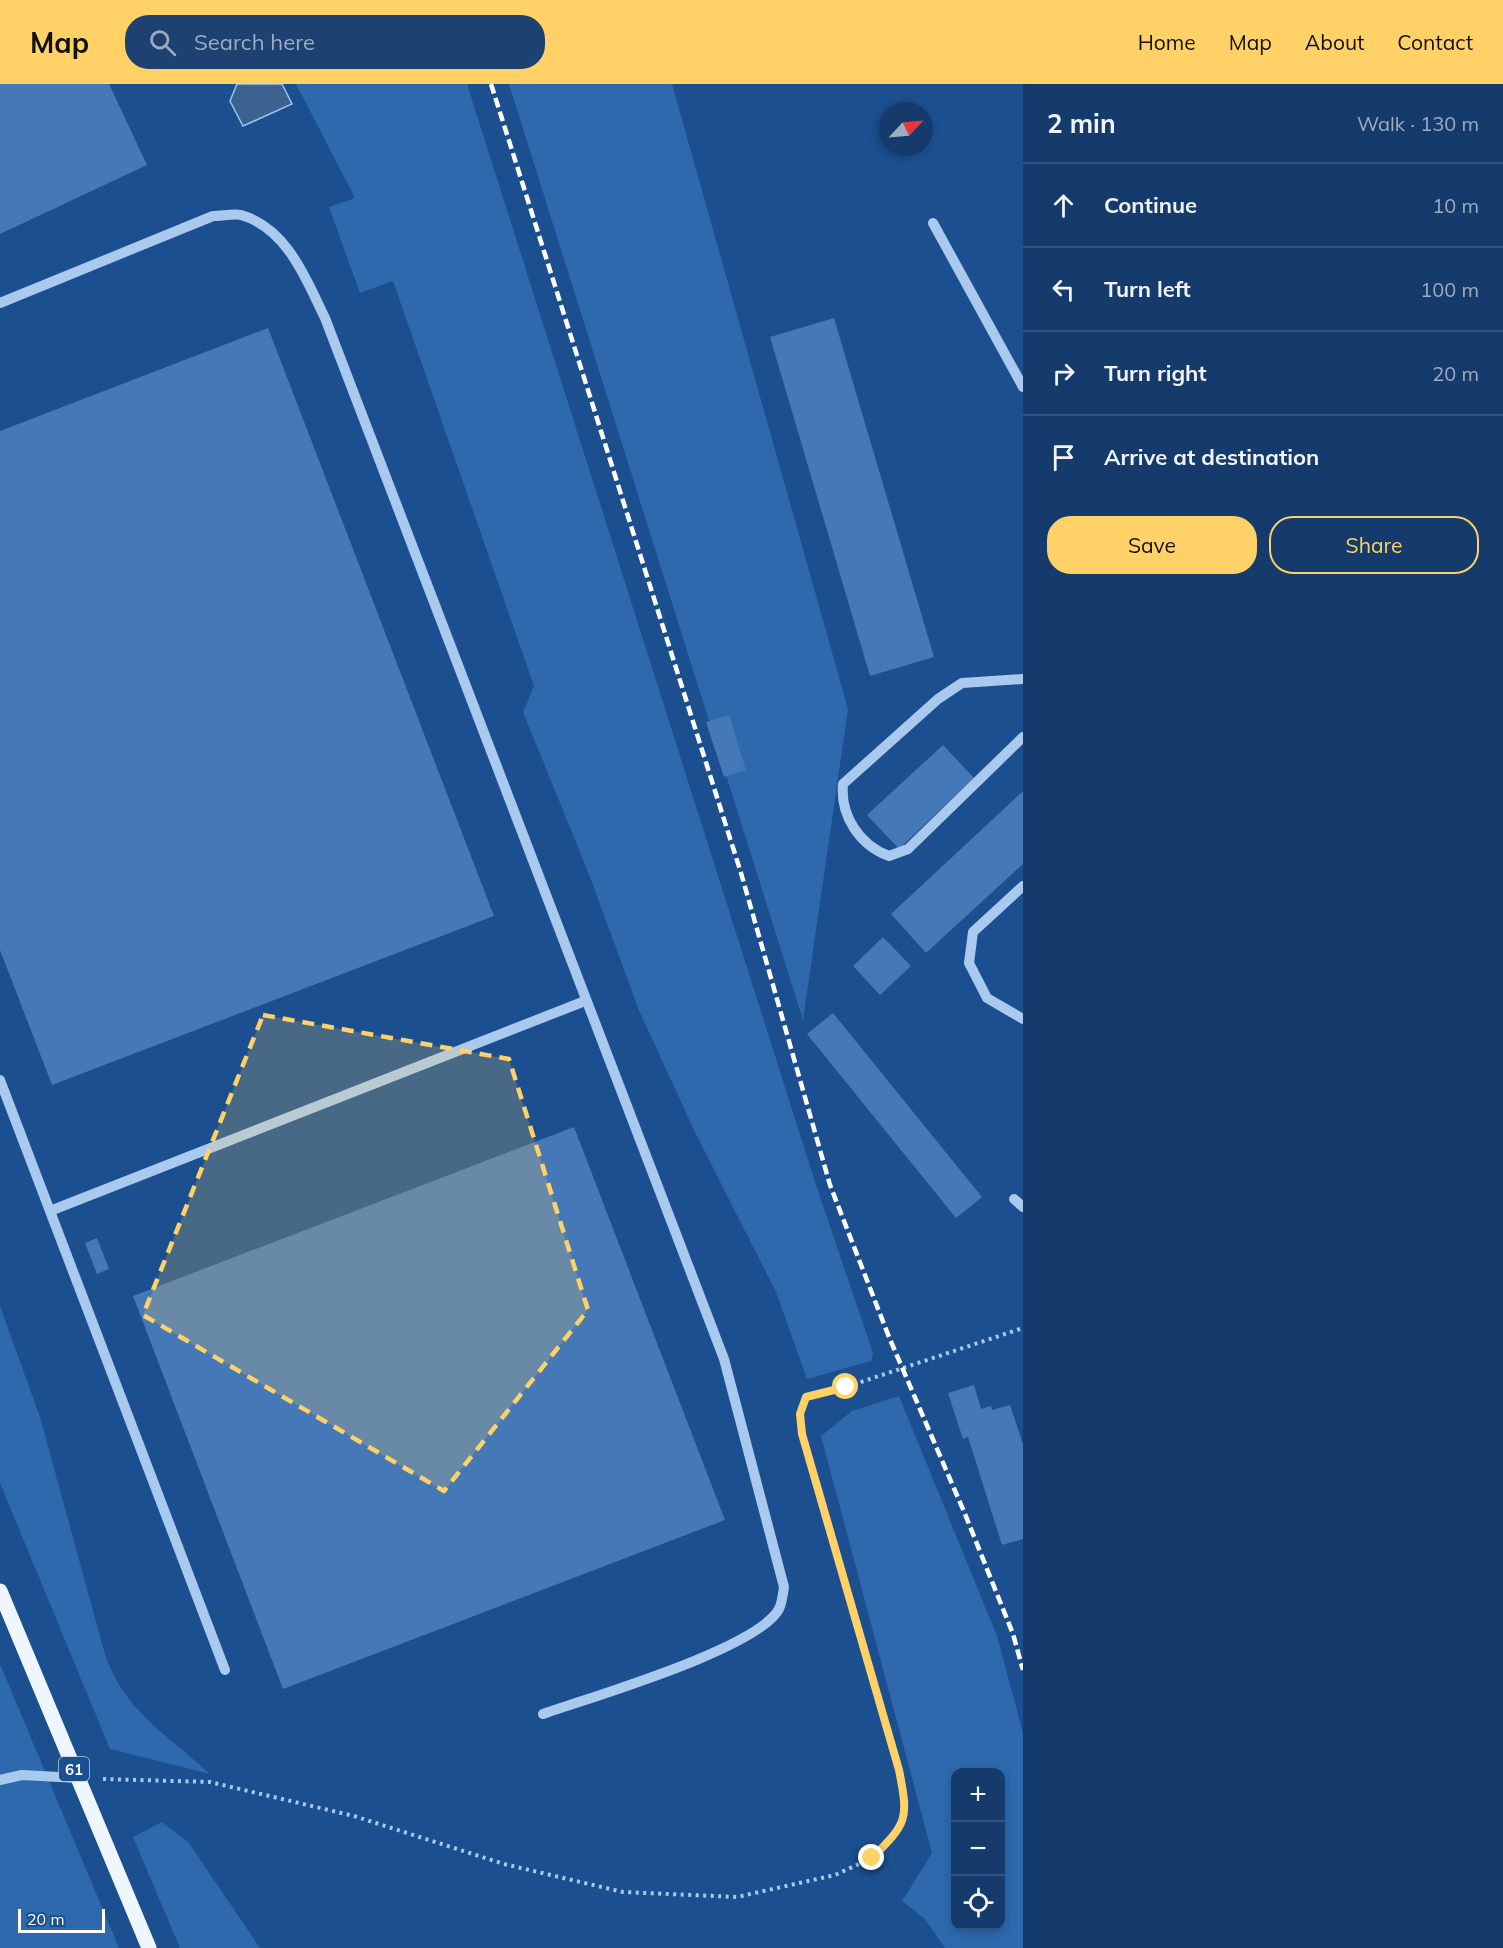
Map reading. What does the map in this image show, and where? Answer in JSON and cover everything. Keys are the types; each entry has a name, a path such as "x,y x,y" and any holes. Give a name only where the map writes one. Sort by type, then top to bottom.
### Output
{"main road":[{"name":"61","path":"0,1591 149,1948"}],"street":[{"path":"0,303 213,216 240,214 272,231 300,266 325,318 724,1359 784,1587 779,1609 758,1629 711,1653 543,1714"},
{"path":"933,223 1023,387"},
{"path":"1023,680 962,683 938,699 843,784 841,801 849,822 876,851 889,856 908,849 1023,738"},
{"path":"1023,886 973,932 969,963 987,998 1023,1019"},
{"path":"50,1211 585,1001"},
{"path":"0,1080 225,1670"},
{"path":"1014,1199 1023,1207"},
{"path":"0,1780 22,1775 78,1778"}],"path":[{"path":"78,1778 210,1782 354,1816 504,1864 623,1892 737,1897 835,1875 872,1858 899,1830 906,1803 899,1770 802,1434 800,1414 806,1397 846,1387 1023,1328"}],"highlighted area":[{"path":"263,1015 509,1059 588,1310 444,1491 143,1315"}],"shaded area":[{"path":"237,84 282,84 292,104 243,126 230,101"},
{"path":"296,84 467,84 816,1185 873,1353 871,1361 807,1379 776,1292 693,1128 638,1008 590,877 523,712 534,686 393,281 360,293 329,207 355,198"},
{"path":"509,84 672,84 848,709 803,1020"},
{"path":"0,1306 40,1417 104,1651 112,1672 134,1705 148,1720 210,1774 110,1749 0,1483"},
{"path":"899,1396 997,1636 1023,1733 1023,1948 945,1948 925,1919 902,1901 932,1853 821,1436 852,1411"},
{"path":"0,1664 119,1948 0,1948"},
{"path":"162,1822 189,1843 260,1948 180,1948 133,1837"}],"building":[{"path":"0,84 109,84 147,165 0,234"},
{"path":"834,318 934,657 870,676 770,337"},
{"path":"268,328 494,916 52,1085 0,950 0,431"},
{"path":"729,715 746,770 724,777 706,722"},
{"path":"943,745 974,778 899,849 867,815"},
{"path":"1023,791 1023,864 926,953 891,914"},
{"path":"883,937 911,966 880,995 853,966"},
{"path":"833,1013 982,1197 956,1218 807,1034"},
{"path":"574,1127 725,1520 283,1689 133,1296"},
{"path":"97,1238 109,1269 97,1274 85,1243"},
{"path":"974,1385 981,1409 991,1406 992,1410 1010,1405 1023,1444 1023,1539 1002,1545 968,1437 963,1439 948,1393"}],"railway":[{"path":"491,84 741,873 830,1185 889,1337 965,1514 1013,1634 1023,1670"}],"route":[{"path":"846,1387 806,1397 800,1414 802,1434 899,1770 906,1803 899,1830 872,1858"}]}
